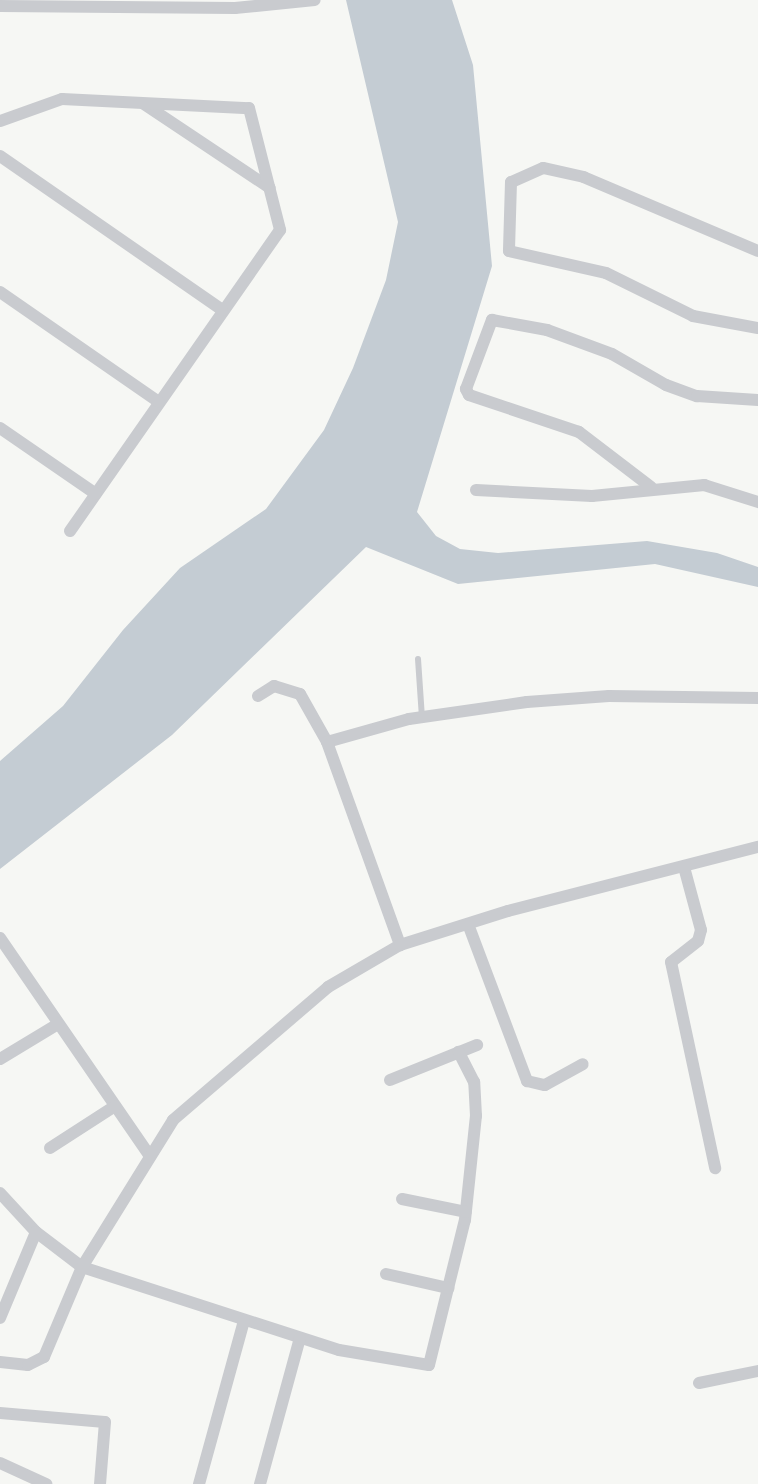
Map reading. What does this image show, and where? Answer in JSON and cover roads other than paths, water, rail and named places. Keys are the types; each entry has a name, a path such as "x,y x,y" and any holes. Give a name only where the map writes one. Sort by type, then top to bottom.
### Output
{"street":[{"path":"0,6 60,2 235,8 314,0"},
{"path":"0,121 62,99 249,108 280,230 222,310 70,531"},
{"path":"144,104 270,188"},
{"path":"0,156 222,310"},
{"path":"758,251 584,177 543,168 511,182 508,251 606,273 693,316 758,328"},
{"path":"0,292 159,402"},
{"path":"651,488 579,432 469,395 466,389 492,320 547,330 612,354 666,385 697,396 758,400"},
{"path":"0,428 96,494"},
{"path":"476,490 592,496 651,488 715,486 758,502"},
{"path":"258,696 274,686 300,694 327,742 400,945"},
{"path":"327,742 422,717 609,696 758,698"},
{"path":"0,1362 28,1365 44,1357 82,1267 172,1120 254,1048 328,987 400,945 468,924 758,848"},
{"path":"684,867 701,930 698,941 671,962 715,1168"},
{"path":"468,924 527,1081 545,1085 582,1064"},
{"path":"2,944 149,1155"},
{"path":"0,1059 58,1024"},
{"path":"390,1080 478,1044"},
{"path":"0,1193 36,1232 82,1267 244,1321 339,1350 429,1365 466,1212 476,1116 474,1082 459,1052"},
{"path":"50,1148 115,1106"},
{"path":"402,1199 466,1212"},
{"path":"0,1318 36,1232"},
{"path":"386,1274 448,1288"},
{"path":"199,1484 244,1321"},
{"path":"260,1484 300,1338"},
{"path":"699,1383 758,1371"},
{"path":"0,1413 105,1422 100,1484"},
{"path":"0,1463 46,1484"}],"lane":[{"path":"418,659 422,717"}]}
